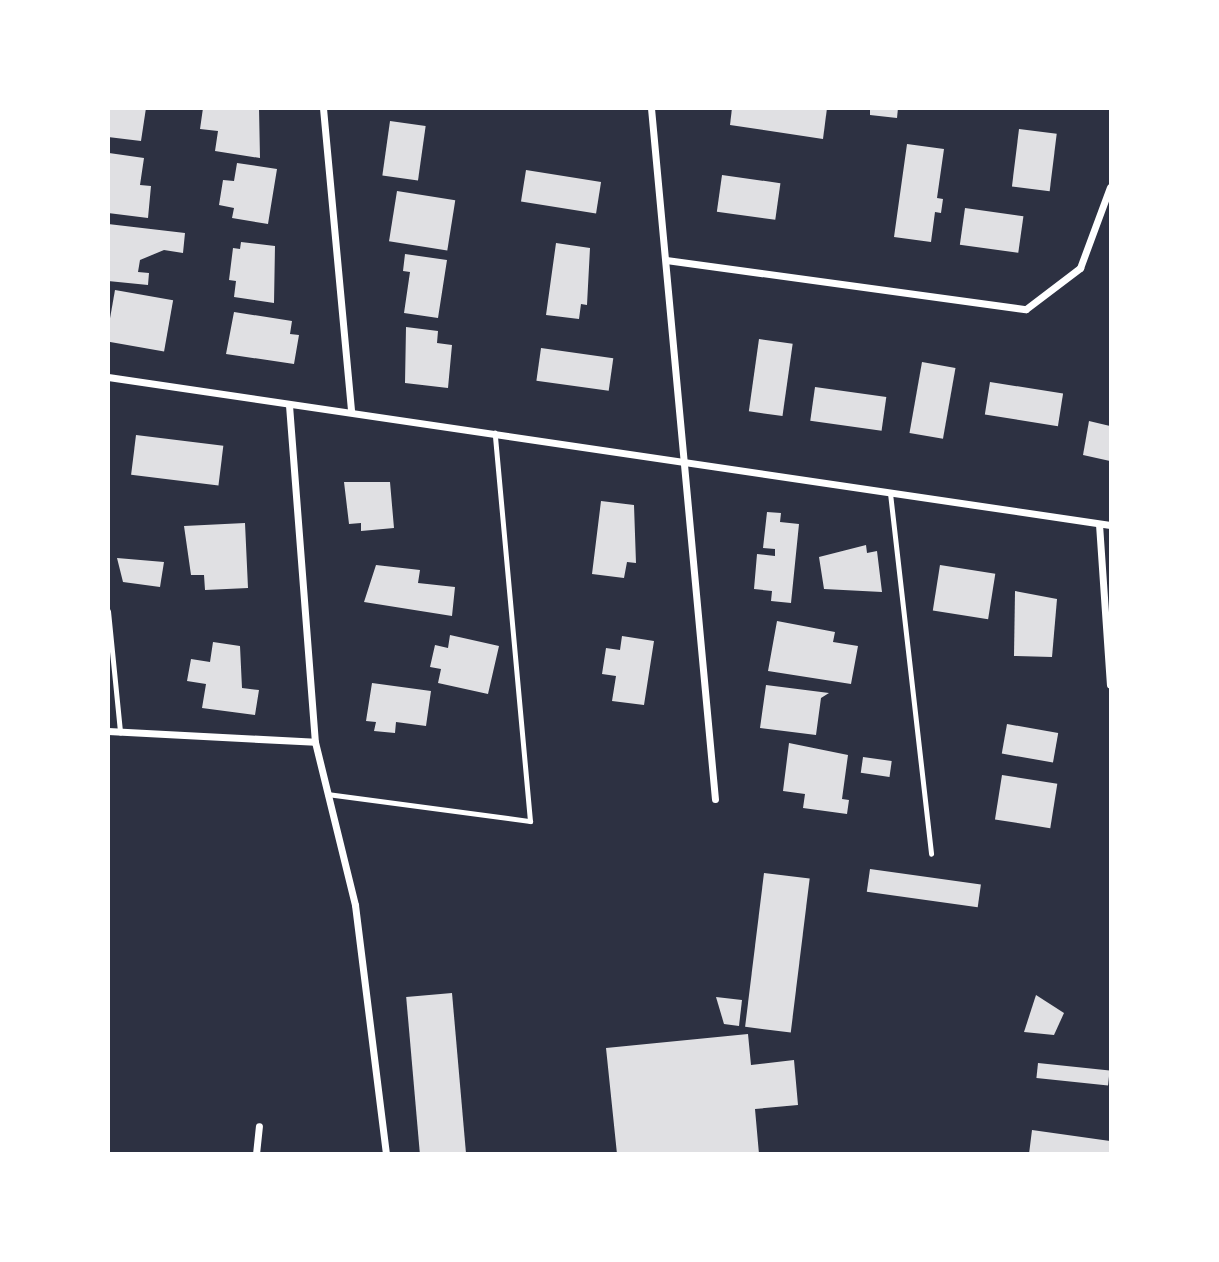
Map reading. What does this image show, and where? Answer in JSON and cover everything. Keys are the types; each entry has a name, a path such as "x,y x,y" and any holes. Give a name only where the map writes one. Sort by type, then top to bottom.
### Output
{"street":[{"path":"323,108 351,411"},
{"path":"650,108 687,463 715,799"},
{"path":"666,260 1026,309 1080,268 1111,187"},
{"path":"108,377 1111,525"},
{"path":"289,405 315,741 355,905 386,1153"},
{"path":"1099,524 1111,685"},
{"path":"108,731 315,741"},
{"path":"256,1153 259,1126"}],"lane":[{"path":"327,794 530,821 495,433"},
{"path":"891,493 931,854"},
{"path":"108,611 120,732"}],"building":[{"path":"108,108 146,108 141,141 108,137"},
{"path":"203,108 259,108 260,158 215,151 218,131 200,129"},
{"path":"732,108 827,108 823,139 730,125"},
{"path":"870,108 898,108 897,118 870,115"},
{"path":"390,121 426,126 418,180 382,175"},
{"path":"1019,129 1057,134 1050,191 1012,187"},
{"path":"907,144 944,149 937,198 943,199 941,213 935,212 931,242 894,237"},
{"path":"109,153 144,158 140,185 151,186 148,218 108,213"},
{"path":"237,163 277,169 268,224 232,218 234,208 219,205 223,180 234,181"},
{"path":"526,170 601,182 596,213 521,202"},
{"path":"722,175 780,183 775,220 717,212"},
{"path":"397,191 455,200 447,251 389,241"},
{"path":"965,208 1023,216 1018,253 960,245"},
{"path":"108,224 185,233 183,253 164,250 140,260 138,272 149,273 148,285 108,281"},
{"path":"241,242 275,246 274,303 234,297 236,281 229,280 233,248 240,249"},
{"path":"556,243 590,248 587,305 581,304 579,319 546,315"},
{"path":"405,254 447,260 438,318 404,313 410,272 403,271"},
{"path":"115,290 173,300 164,351 108,342"},
{"path":"234,312 292,321 290,334 299,335 294,364 226,354"},
{"path":"406,327 438,331 437,343 452,345 448,388 405,383"},
{"path":"759,339 793,344 783,416 749,411"},
{"path":"541,348 613,358 609,391 536,381"},
{"path":"922,362 955,368 943,439 909,433"},
{"path":"990,382 1063,394 1058,426 985,415"},
{"path":"815,387 886,397 882,431 810,421"},
{"path":"1089,421 1110,426 1110,461 1083,455"},
{"path":"136,435 223,446 218,485 131,475"},
{"path":"344,482 390,482 394,528 361,531 361,523 349,524"},
{"path":"601,501 634,505 636,563 627,562 624,578 592,574"},
{"path":"767,512 781,513 780,522 799,524 791,603 771,601 772,591 754,589 757,554 775,556 775,549 763,548"},
{"path":"245,523 248,588 205,590 204,575 191,575 184,526"},
{"path":"866,545 867,553 877,551 882,592 824,589 819,557"},
{"path":"117,558 164,562 160,587 123,582"},
{"path":"376,565 420,570 418,583 455,587 452,616 364,602"},
{"path":"940,565 995,574 988,619 933,610"},
{"path":"1015,591 1057,599 1052,657 1014,656"},
{"path":"777,621 835,632 833,642 858,646 851,684 768,671"},
{"path":"450,635 499,646 488,694 438,683 441,669 430,667 435,645 448,648"},
{"path":"622,636 654,641 644,705 612,701 616,676 602,674 606,648 620,650"},
{"path":"213,642 240,646 242,688 259,690 255,715 202,708 206,684 187,681 191,659 210,662"},
{"path":"372,683 431,691 426,726 396,722 395,733 374,731 376,722 366,721"},
{"path":"766,685 829,693 821,698 816,735 760,728"},
{"path":"1007,724 1058,733 1053,763 1002,754"},
{"path":"789,743 848,755 842,799 849,800 847,814 803,808 805,794 783,791"},
{"path":"863,757 892,761 889,777 861,773"},
{"path":"1002,775 1057,784 1050,828 995,819"},
{"path":"870,869 981,885 978,907 867,892"},
{"path":"764,873 810,879 791,1032 745,1027"},
{"path":"452,993 466,1154 420,1154 406,997"},
{"path":"1036,995 1064,1013 1054,1035 1024,1032"},
{"path":"716,997 742,1000 739,1026 724,1024"},
{"path":"748,1034 751,1065 794,1060 798,1105 755,1109 759,1154 617,1154 606,1048"},
{"path":"1038,1063 1110,1071 1108,1085 1036,1078"},
{"path":"1032,1130 1110,1141 1110,1154 1029,1154"}]}
